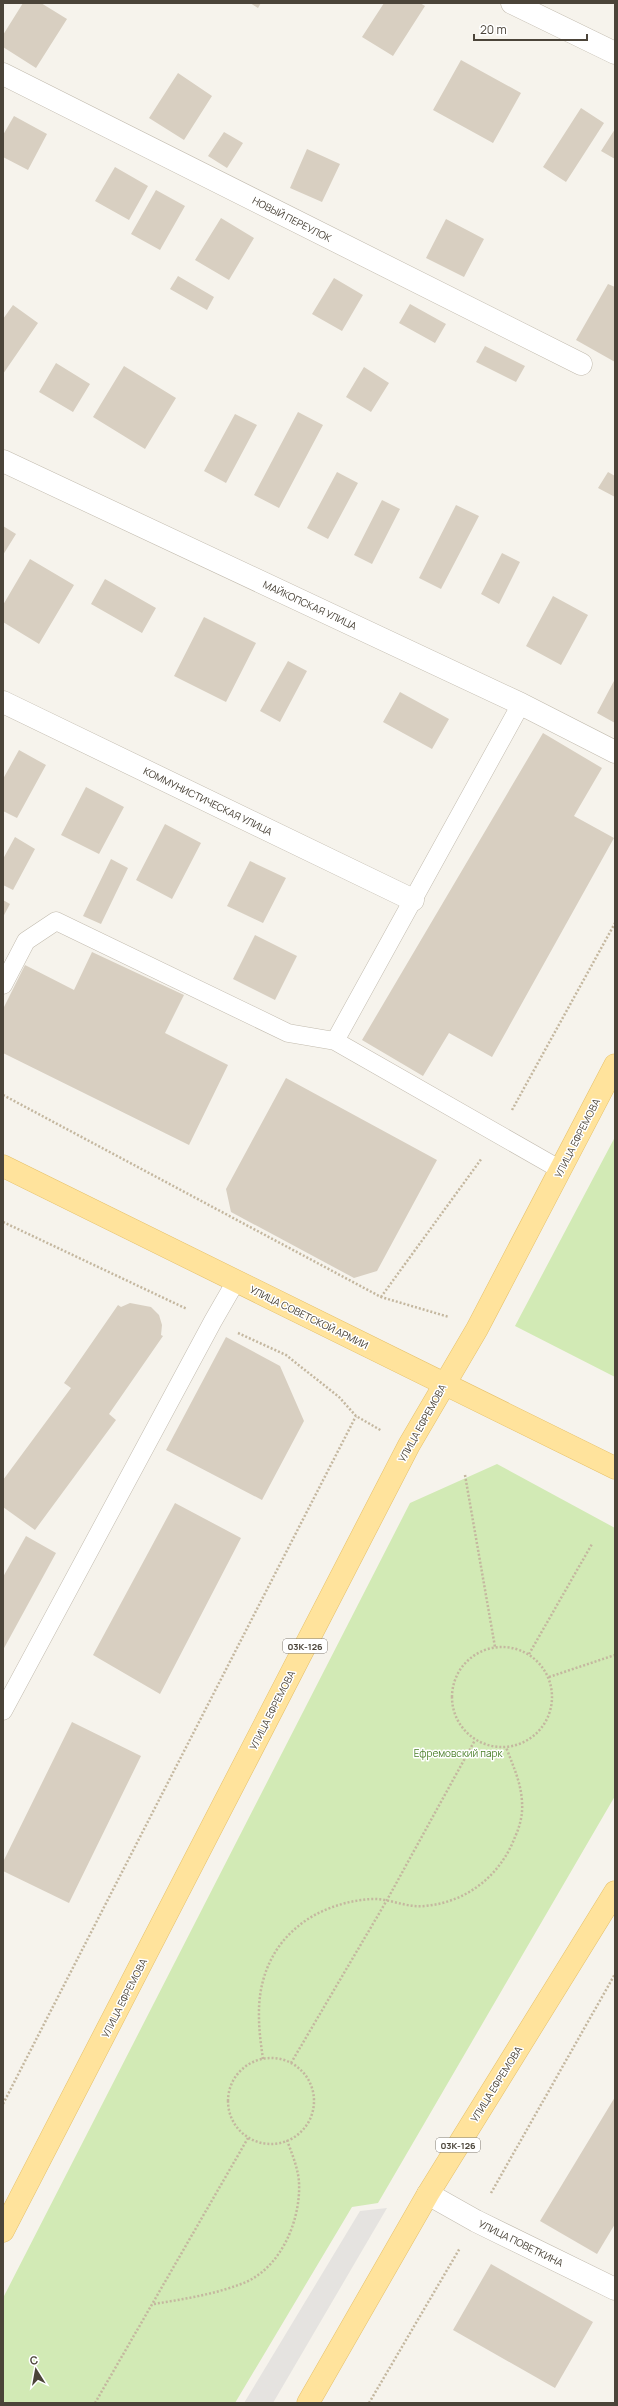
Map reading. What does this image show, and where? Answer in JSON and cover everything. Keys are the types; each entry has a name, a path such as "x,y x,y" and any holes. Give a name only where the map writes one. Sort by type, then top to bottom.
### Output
{"main road":[{"name":"УЛИЦА ЕФРЕМОВА","path":"3,2231 405,1453 444,1383 477,1329 615,1065"},
{"name":"УЛИЦА СОВЕТСКОЙ АРМИИ","path":"3,1166 615,1468"},
{"name":"УЛИЦА ЕФРЕМОВА","path":"308,2403 428,2194 615,1892"}],"street":[{"path":"512,3 615,53"},
{"name":"НОВЫЙ ПЕРЕУЛОК","path":"3,74 581,364"},
{"name":"МАЙКОПСКАЯ УЛИЦА","path":"3,461 521,704 615,752"},
{"name":"КОММУНИСТИЧЕСКАЯ УЛИЦА","path":"3,702 413,900"},
{"name":"УЛИЦА ПОВЕТКИНА","path":"428,2194 476,2221 615,2290"}],"lane":[{"path":"335,1041 521,704"},
{"path":"3,985 26,941 56,921 288,1033 335,1041 561,1170"},
{"path":"3,1711 209,1328 236,1281"}],"path":[{"path":"3,1095 381,1297 451,1317"},
{"path":"3,2104 356,1416 383,1431"},
{"path":"465,1475 494,1647"},
{"path":"528,1654 592,1544"},
{"path":"494,1647 512,1648 528,1654 540,1664 549,1678 553,1693 552,1709 545,1724 535,1736 521,1744 506,1747 490,1746 475,1740 463,1728 454,1713 452,1696 455,1678 465,1664 478,1653 494,1647"},
{"path":"549,1678 615,1655"},
{"path":"292,2063 387,1900 475,1740"},
{"path":"262,2059 259,2016 263,1981 274,1952 289,1932 306,1919 329,1908 356,1901 387,1900 407,1906 424,1907 446,1902 472,1891 495,1873 511,1849 521,1824 523,1804 520,1780 506,1747"},
{"path":"369,2403 476,2221 615,1974"},
{"path":"262,2059 278,2059 292,2063 302,2072 310,2083 313,2096 313,2110 308,2122 299,2133 288,2140 261,2142 248,2138 237,2128 230,2115 227,2100 230,2086 238,2073 249,2064 262,2059"},
{"path":"95,2403 154,2304 248,2138"},
{"path":"154,2304 200,2296 247,2281 280,2253 290,2235 297,2208 299,2182 288,2140"}],"green space":[{"path":"615,1137 615,1377 515,1326"},
{"name":"Ефремовский парк","path":"497,1464 615,1528 615,1796 378,2203 352,2207 235,2403 3,2403 3,2298 410,1503"}],"shaded area":[{"path":"387,2208 273,2403 244,2403 360,2211"}],"building":[{"path":"23,3 41,3 67,19 36,68 3,47 3,35"},
{"path":"250,3 261,3 258,8"},
{"path":"384,3 420,3 425,6 393,56 362,37"},
{"path":"461,60 521,93 493,143 433,110"},
{"path":"178,73 212,96 184,140 149,118"},
{"path":"581,108 604,123 566,182 543,167"},
{"path":"14,116 47,134 28,170 3,157 3,135"},
{"path":"615,129 615,159 601,151"},
{"path":"224,132 243,143 227,168 208,156"},
{"path":"307,149 340,164 322,202 290,188"},
{"path":"115,167 148,186 129,220 95,201"},
{"path":"156,190 185,206 160,250 131,234"},
{"path":"221,218 254,238 229,280 195,260"},
{"path":"446,219 484,239 464,277 426,258"},
{"path":"178,276 214,297 207,310 170,289"},
{"path":"334,278 363,295 342,331 312,314"},
{"path":"608,284 615,287 615,362 576,340"},
{"path":"410,304 446,324 435,343 399,323"},
{"path":"13,305 38,323 3,374 3,319"},
{"path":"485,346 525,366 516,382 476,362"},
{"path":"56,363 90,384 73,412 39,392"},
{"path":"124,366 176,398 145,449 93,417"},
{"path":"364,367 389,383 371,412 346,397"},
{"path":"298,412 323,425 279,508 254,495"},
{"path":"235,414 257,425 226,483 204,471"},
{"path":"337,472 358,483 328,539 307,528"},
{"path":"608,472 615,476 615,497 598,488"},
{"path":"382,500 400,509 372,564 354,555"},
{"path":"456,505 479,516 441,589 419,578"},
{"path":"3,526 16,534 3,555"},
{"path":"502,553 520,562 499,604 481,594"},
{"path":"30,559 74,585 39,644 3,622 3,605"},
{"path":"105,579 156,608 142,633 91,604"},
{"path":"553,596 588,615 561,665 526,646"},
{"path":"204,617 256,643 226,702 174,676"},
{"path":"288,661 307,671 280,722 260,711"},
{"path":"615,679 615,723 597,713"},
{"path":"400,692 449,719 432,749 383,722"},
{"path":"543,733 602,768 574,816 614,838 492,1057 449,1033 423,1076 362,1040"},
{"path":"19,750 46,765 17,818 3,811 3,779"},
{"path":"86,787 124,807 99,854 61,835"},
{"path":"165,824 201,843 172,899 136,880"},
{"path":"15,837 35,849 13,890 3,885 3,859"},
{"path":"111,859 128,868 101,924 83,916"},
{"path":"250,861 286,878 263,923 227,906"},
{"path":"3,900 10,904 3,917"},
{"path":"255,935 297,956 275,1000 233,979"},
{"path":"92,952 184,995 165,1033 228,1065 189,1145 3,1053 3,1009 25,965 74,990"},
{"path":"286,1078 437,1160 377,1271 354,1278 231,1212 226,1189"},
{"path":"130,1303 151,1307 159,1315 162,1325 161,1335 163,1336 109,1414 116,1420 35,1530 3,1507 3,1480 71,1388 64,1383 118,1305 121,1307"},
{"path":"226,1337 280,1366 304,1421 262,1500 166,1450"},
{"path":"175,1503 241,1538 160,1694 93,1655"},
{"path":"26,1536 56,1553 3,1650 3,1577"},
{"path":"72,1722 141,1756 69,1903 3,1871 3,1862"},
{"path":"615,2097 615,2224 597,2254 540,2221"},
{"path":"491,2264 593,2322 555,2388 453,2330"}]}
